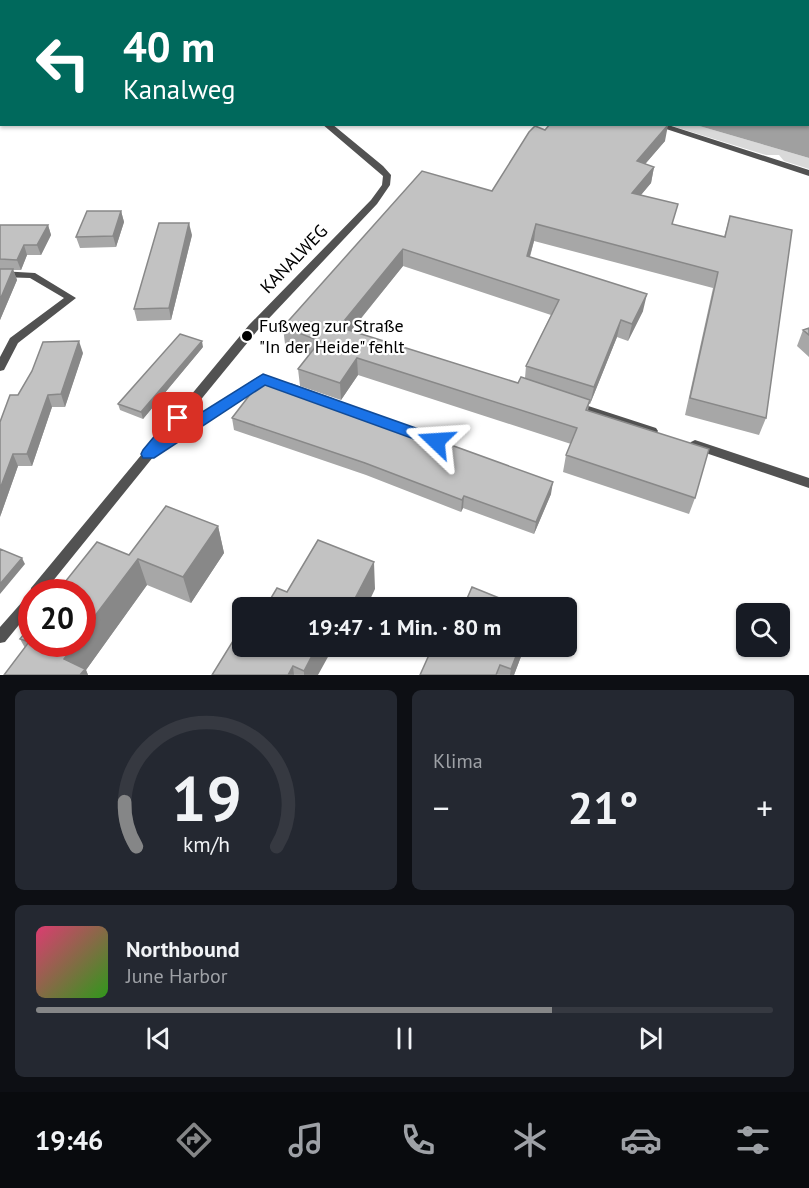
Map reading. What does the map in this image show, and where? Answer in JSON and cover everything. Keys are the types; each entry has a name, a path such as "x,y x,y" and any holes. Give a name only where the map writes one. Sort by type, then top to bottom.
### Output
{"lane":[{"name":"KANALWEG","path":"47,579 253,328 374,202 386,185 387,175 328,126"},
{"path":"661,126 809,173"},
{"path":"0,274 32,275 72,298 14,341 1,364"},
{"name":"KANALWEG","path":"148,454 263,379 443,443"},
{"path":"566,403 665,436"},
{"path":"687,443 809,483"},
{"path":"0,637 18,615"}],"shaded area":[{"path":"672,126 699,126 809,158 809,169 784,161 779,155 766,155"},
{"path":"699,126 809,126 809,158"}],"building":[{"path":"535,126 545,130 548,126 667,126 637,161 654,167 632,193 678,204 672,224 725,237 730,216 792,230 766,418 690,398 718,272 536,224 527,256 647,294 632,324 621,320 594,387 526,366 559,300 403,249 339,327 518,383 521,377 590,400 586,410 709,449 695,498 566,455 577,428 357,358 340,383 298,369 320,341 283,327 422,171 492,191 529,132"},
{"path":"87,211 121,211 113,236 76,237"},
{"path":"159,223 189,223 169,308 134,309"},
{"path":"0,225 48,225 37,245 24,245 17,260 0,259"},
{"path":"0,269 13,269 0,300"},
{"path":"180,334 202,341 141,412 118,404"},
{"path":"79,341 61,394 48,395 27,454 13,454 0,489 0,422 10,395 18,395 32,371 43,342"},
{"path":"262,379 288,388 291,384 333,399 329,406 414,434 415,432 553,482 536,522 464,496 462,500 365,463 232,418"},
{"path":"166,506 218,526 183,577 138,559 96,614 96,579 67,579 97,542 129,555"},
{"path":"318,540 374,562 356,597 272,597 277,588 287,592"},
{"path":"0,549 22,558 0,584"},
{"path":"472,587 497,597 468,597"},
{"path":"232,643 232,657 311,657 304,671 293,666 288,675 212,675"},
{"path":"18,657 65,657 64,659 85,669 80,675 4,675"},
{"path":"428,657 516,657 511,669 500,665 496,675 420,675"}],"place":[{"name":"Fußweg zur Straße \"In der Heide\" fehlt","path":"247,336"}],"route":[{"path":"178,418 148,454 263,379 436,441"}]}
